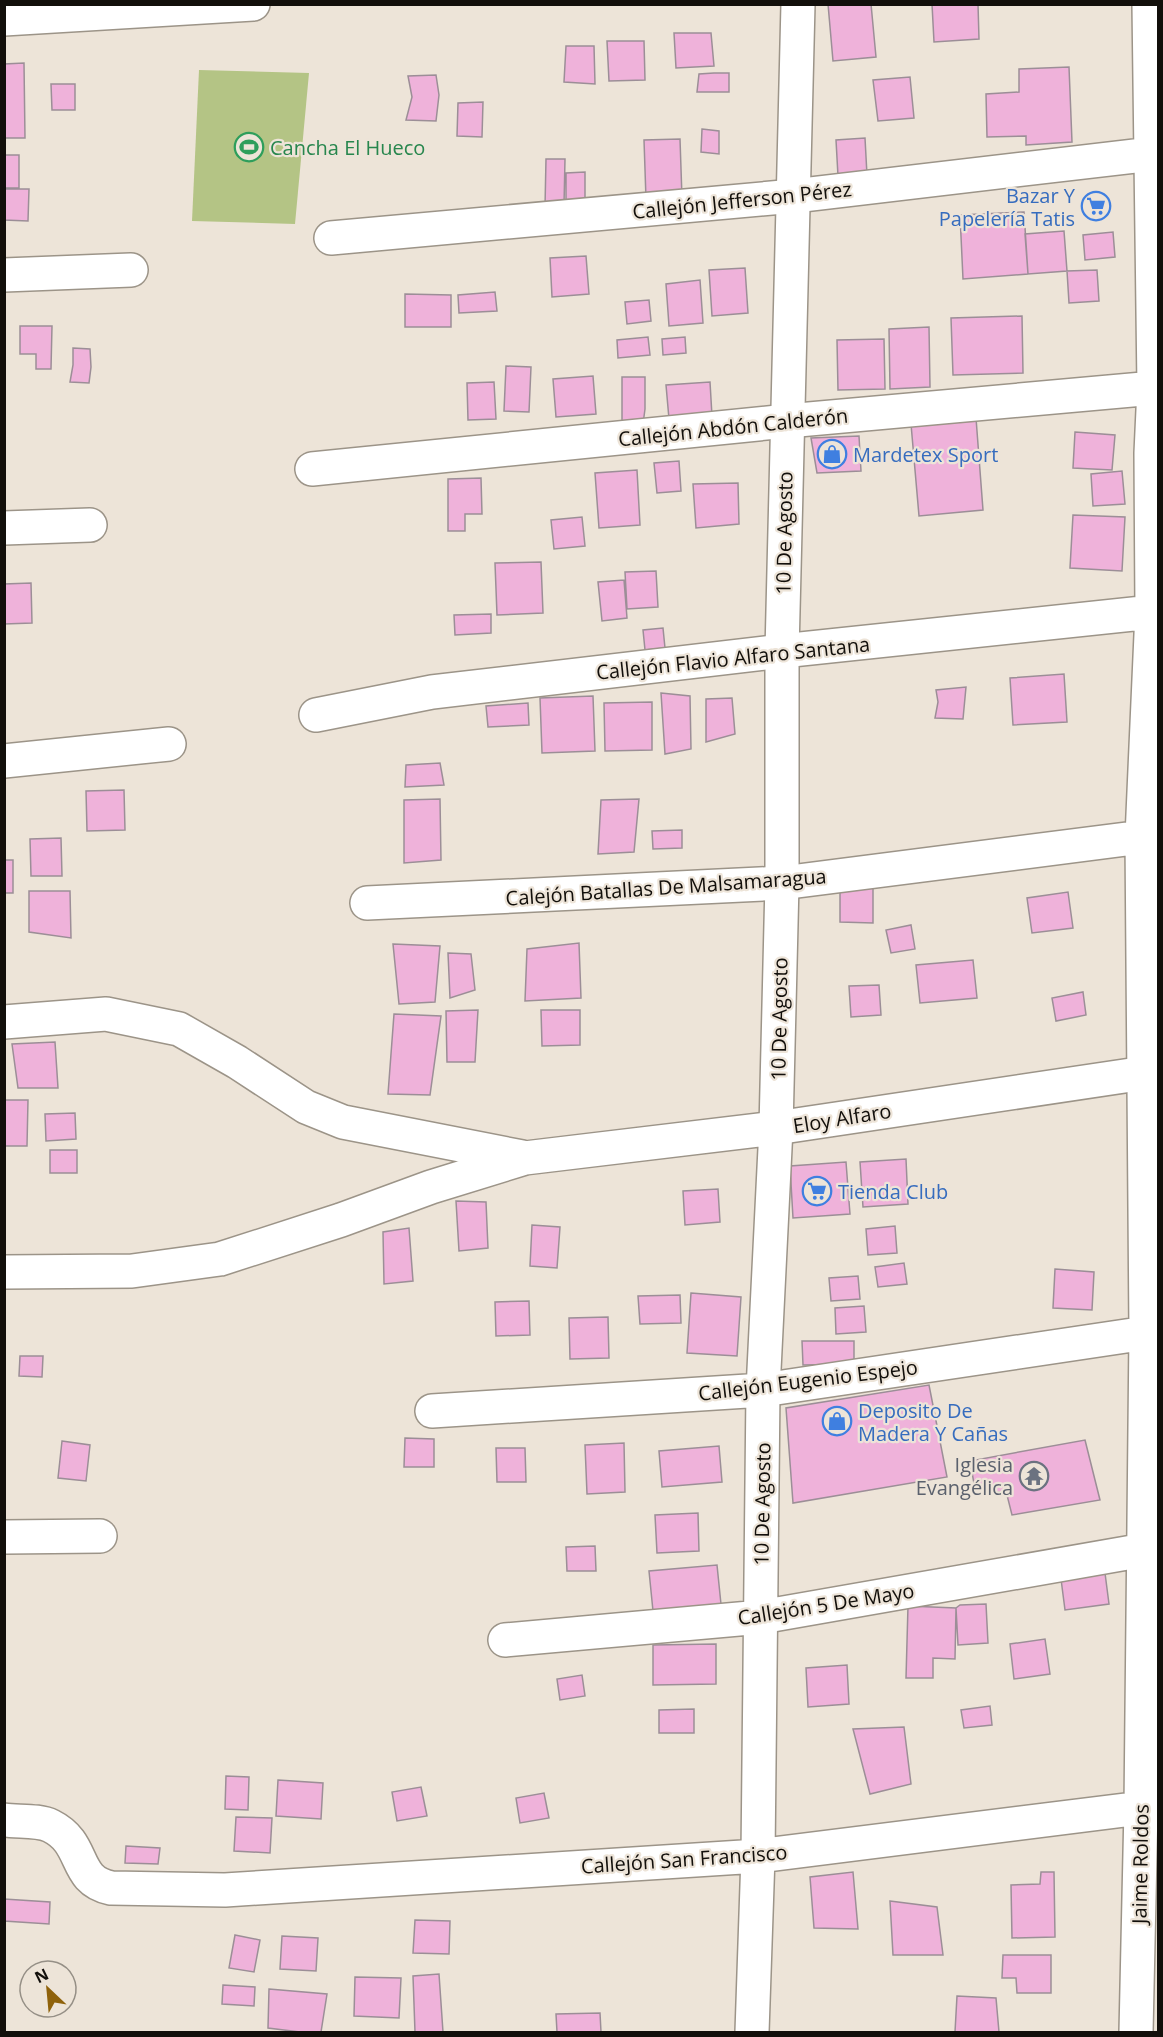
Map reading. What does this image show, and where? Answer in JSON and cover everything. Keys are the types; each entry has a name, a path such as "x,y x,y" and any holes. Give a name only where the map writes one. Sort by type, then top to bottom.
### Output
{"street":[{"path":"4,19 254,4"},
{"name":"10 De Agosto","path":"752,2032 758,1856 763,1390 776,1128 782,883 782,651 798,4"},
{"name":"Jaime Roldos","path":"1136,2032 1141,1808 1151,1645 1144,1550 1152,1072 1142,837 1152,612 1155,452 1149,4"},
{"name":"Callejón Jefferson Pérez","path":"331,238 794,196 1152,154"},
{"path":"4,276 131,270"},
{"name":"Callejón Abdón Calderón","path":"312,470 787,421 1154,388"},
{"path":"4,528 90,525"},
{"name":"Callejón Flavio Alfaro Santana","path":"316,715 432,692 782,651 1152,612"},
{"path":"4,761 168,744"},
{"name":"Calejón Batallas De Malsamaragua","path":"367,903 782,883 1142,837"},
{"path":"11,1021 106,1014 179,1029 237,1062 306,1107 343,1122 525,1158"},
{"name":"Eloy Alfaro","path":"525,1158 776,1128 1152,1072"},
{"path":"4,1272 132,1271 220,1259 341,1220 431,1186 525,1158"},
{"name":"Callejón Eugenio Espejo","path":"432,1411 763,1390 1146,1334"},
{"path":"4,1537 100,1536"},
{"name":"Callejón 5 De Mayo","path":"505,1640 761,1617 1144,1550"},
{"name":"Callejón San Francisco","path":"4,1820 49,1825 59,1831 76,1849 90,1879 99,1886 225,1890 758,1856 1141,1808"}],"green space":[{"name":"Cancha El Hueco","path":"199,70 309,73 295,224 192,221"}],"building":[{"path":"828,4 871,4 876,57 833,61"},
{"path":"932,4 978,4 979,39 934,42"},
{"path":"674,33 711,33 714,66 676,68"},
{"path":"607,41 644,41 645,80 609,81"},
{"path":"566,46 594,46 595,84 564,82"},
{"path":"24,63 25,138 4,138 4,64"},
{"path":"1069,67 1072,142 1026,145 1026,136 987,137 986,94 1019,92 1019,69"},
{"path":"729,73 729,92 697,92 699,74"},
{"path":"436,75 439,95 436,121 406,120 412,97 408,76"},
{"path":"910,77 914,118 878,121 873,80"},
{"path":"51,84 75,84 75,110 52,110"},
{"path":"483,102 482,137 457,136 458,103"},
{"path":"702,129 719,131 719,154 701,152"},
{"path":"865,138 867,175 838,176 836,140"},
{"path":"680,139 682,198 646,199 644,140"},
{"path":"4,155 19,155 19,188 4,188"},
{"path":"546,159 565,159 564,205 545,207"},
{"path":"585,172 585,206 566,206 566,173"},
{"path":"4,189 29,189 28,221 4,220"},
{"path":"1024,212 1028,274 963,279 960,215"},
{"path":"1064,231 1067,271 1028,274 1025,234"},
{"path":"1113,232 1115,257 1085,260 1083,235"},
{"path":"586,256 589,294 552,297 550,258"},
{"path":"745,268 748,313 712,316 709,270"},
{"path":"1097,270 1099,301 1069,303 1067,271"},
{"path":"700,280 703,323 669,326 666,284"},
{"path":"495,292 497,311 459,313 458,295"},
{"path":"405,294 451,295 451,327 405,327"},
{"path":"649,300 651,321 627,324 625,302"},
{"path":"1022,316 1023,373 953,375 951,318"},
{"path":"20,326 52,326 51,369 36,369 36,354 20,354"},
{"path":"929,327 930,387 890,389 889,329"},
{"path":"648,337 650,355 618,358 617,340"},
{"path":"685,337 686,353 663,355 662,339"},
{"path":"884,339 885,389 838,390 837,340"},
{"path":"73,348 90,349 89,383 70,382"},
{"path":"506,366 531,367 529,412 504,411"},
{"path":"593,376 596,414 556,417 553,379"},
{"path":"622,377 645,377 643,424 622,423"},
{"path":"494,382 496,419 468,420 467,383"},
{"path":"710,382 712,416 669,419 666,385"},
{"path":"976,418 983,510 919,516 911,424"},
{"path":"1075,432 1115,435 1112,470 1073,468"},
{"path":"859,436 861,471 817,473 811,438"},
{"path":"679,461 681,491 657,493 654,463"},
{"path":"637,470 640,525 599,528 595,473"},
{"path":"1122,471 1125,504 1093,506 1091,474"},
{"path":"481,478 482,514 465,514 465,531 448,531 448,479"},
{"path":"738,483 739,524 696,528 693,484"},
{"path":"1073,515 1125,517 1122,571 1070,568"},
{"path":"582,517 585,546 554,549 551,520"},
{"path":"541,562 543,613 497,615 495,563"},
{"path":"656,571 658,607 627,609 625,572"},
{"path":"624,580 627,618 602,621 598,582"},
{"path":"31,583 32,623 4,624 4,584"},
{"path":"491,614 491,633 455,635 454,615"},
{"path":"663,628 665,648 645,650 643,630"},
{"path":"1064,674 1067,722 1013,725 1010,678"},
{"path":"966,687 963,719 935,718 938,702 936,690"},
{"path":"661,693 690,696 691,749 665,754"},
{"path":"593,696 595,751 542,753 540,698"},
{"path":"732,698 735,734 706,742 706,699"},
{"path":"652,702 652,750 605,751 604,703"},
{"path":"528,703 529,725 488,727 486,706"},
{"path":"440,763 444,785 405,787 406,765"},
{"path":"124,790 125,830 87,831 86,791"},
{"path":"440,799 441,860 404,863 404,800"},
{"path":"639,799 634,852 598,854 601,800"},
{"path":"682,830 682,848 653,849 652,831"},
{"path":"61,838 62,876 31,876 30,839"},
{"path":"4,860 13,860 13,893 4,893"},
{"path":"840,880 873,880 873,923 840,922"},
{"path":"29,891 70,891 71,938 29,932"},
{"path":"1068,892 1073,928 1032,933 1027,898"},
{"path":"911,925 915,949 891,953 886,930"},
{"path":"579,943 581,998 525,1001 527,949"},
{"path":"393,944 440,946 435,1002 399,1004"},
{"path":"448,953 471,954 475,990 450,998"},
{"path":"973,960 977,998 920,1003 916,965"},
{"path":"879,985 881,1015 851,1017 849,986"},
{"path":"1083,992 1086,1015 1056,1021 1052,998"},
{"path":"478,1010 475,1062 447,1062 446,1011"},
{"path":"541,1010 580,1010 580,1045 542,1046"},
{"path":"394,1014 441,1016 430,1095 388,1094"},
{"path":"55,1042 58,1088 18,1088 12,1044"},
{"path":"4,1100 28,1100 27,1146 4,1146"},
{"path":"75,1113 76,1139 46,1141 45,1114"},
{"path":"50,1150 77,1150 77,1173 50,1173"},
{"path":"906,1159 908,1204 863,1207 860,1162"},
{"path":"846,1162 850,1214 793,1218 790,1166"},
{"path":"718,1189 720,1222 685,1225 683,1191"},
{"path":"456,1201 486,1202 488,1248 459,1251"},
{"path":"532,1225 560,1227 557,1268 530,1266"},
{"path":"895,1226 897,1253 868,1255 866,1229"},
{"path":"409,1228 413,1281 384,1284 383,1232"},
{"path":"904,1263 907,1284 878,1287 875,1267"},
{"path":"1055,1269 1094,1272 1092,1310 1053,1308"},
{"path":"858,1276 860,1299 831,1301 829,1278"},
{"path":"691,1293 741,1297 737,1356 687,1353"},
{"path":"680,1295 681,1323 640,1324 638,1296"},
{"path":"529,1301 530,1335 496,1336 495,1302"},
{"path":"864,1306 866,1332 836,1334 835,1308"},
{"path":"608,1317 609,1358 570,1359 569,1318"},
{"path":"802,1341 854,1341 854,1364 803,1365"},
{"path":"20,1356 43,1356 42,1377 19,1376"},
{"path":"929,1385 947,1477 793,1503 786,1408"},
{"path":"405,1438 434,1439 434,1467 404,1467"},
{"name":"Iglesia Evangélica","path":"1085,1440 1100,1500 1012,1515 1006,1491 976,1495 970,1461"},
{"path":"62,1441 90,1445 86,1481 58,1478"},
{"path":"624,1443 625,1492 587,1494 585,1445"},
{"path":"719,1446 722,1482 662,1487 659,1451"},
{"path":"496,1448 525,1448 526,1482 497,1482"},
{"path":"698,1513 699,1551 657,1553 655,1515"},
{"path":"595,1546 596,1571 567,1571 566,1547"},
{"path":"717,1565 722,1614 654,1621 649,1571"},
{"path":"1105,1573 1109,1604 1065,1610 1061,1579"},
{"path":"986,1604 988,1643 958,1645 956,1608 960,1605"},
{"path":"908,1606 956,1608 955,1659 933,1658 933,1678 906,1678"},
{"path":"1045,1639 1050,1674 1014,1679 1010,1644"},
{"path":"716,1644 716,1684 653,1685 653,1645"},
{"path":"847,1665 849,1704 808,1707 806,1668"},
{"path":"582,1675 585,1696 560,1700 557,1679"},
{"path":"990,1706 992,1725 964,1728 961,1710"},
{"path":"694,1709 694,1733 659,1733 659,1710"},
{"path":"904,1727 911,1784 870,1794 853,1729"},
{"path":"226,1776 249,1777 248,1810 225,1809"},
{"path":"278,1780 323,1783 321,1819 276,1816"},
{"path":"421,1787 427,1816 397,1821 392,1792"},
{"path":"544,1793 549,1818 520,1823 516,1798"},
{"path":"236,1817 272,1818 270,1853 234,1851"},
{"path":"126,1846 160,1848 158,1864 125,1863"},
{"path":"853,1872 858,1929 814,1928 810,1877"},
{"path":"1041,1872 1054,1872 1055,1937 1012,1938 1011,1885 1040,1884"},
{"path":"4,1899 50,1902 49,1924 4,1921"},
{"path":"890,1901 937,1907 943,1955 893,1955"},
{"path":"415,1920 450,1921 449,1954 413,1953"},
{"path":"235,1935 260,1940 254,1972 229,1968"},
{"path":"282,1936 318,1938 316,1971 280,1969"},
{"path":"1003,1955 1051,1955 1051,1993 1017,1993 1016,1978 1002,1978"},
{"path":"439,1974 443,2032 415,2032 413,1976"},
{"path":"355,1977 401,1978 399,2018 354,2016"},
{"path":"223,1985 255,1987 254,2006 222,2004"},
{"path":"269,1989 327,1994 321,2032 268,2028"},
{"path":"957,1996 996,1998 999,2032 955,2032"},
{"path":"600,2013 601,2032 557,2032 556,2014"}],"place":[{"name":"Cancha El Hueco","path":"249,147"},
{"name":"Bazar Y Papelería Tatis","path":"1096,206"},
{"name":"Mardetex Sport","path":"832,454"},
{"name":"Tienda Club","path":"817,1191"},
{"name":"Deposito De Madera Y Cañas","path":"837,1421"},
{"name":"Iglesia Evangélica","path":"1034,1476"}]}
